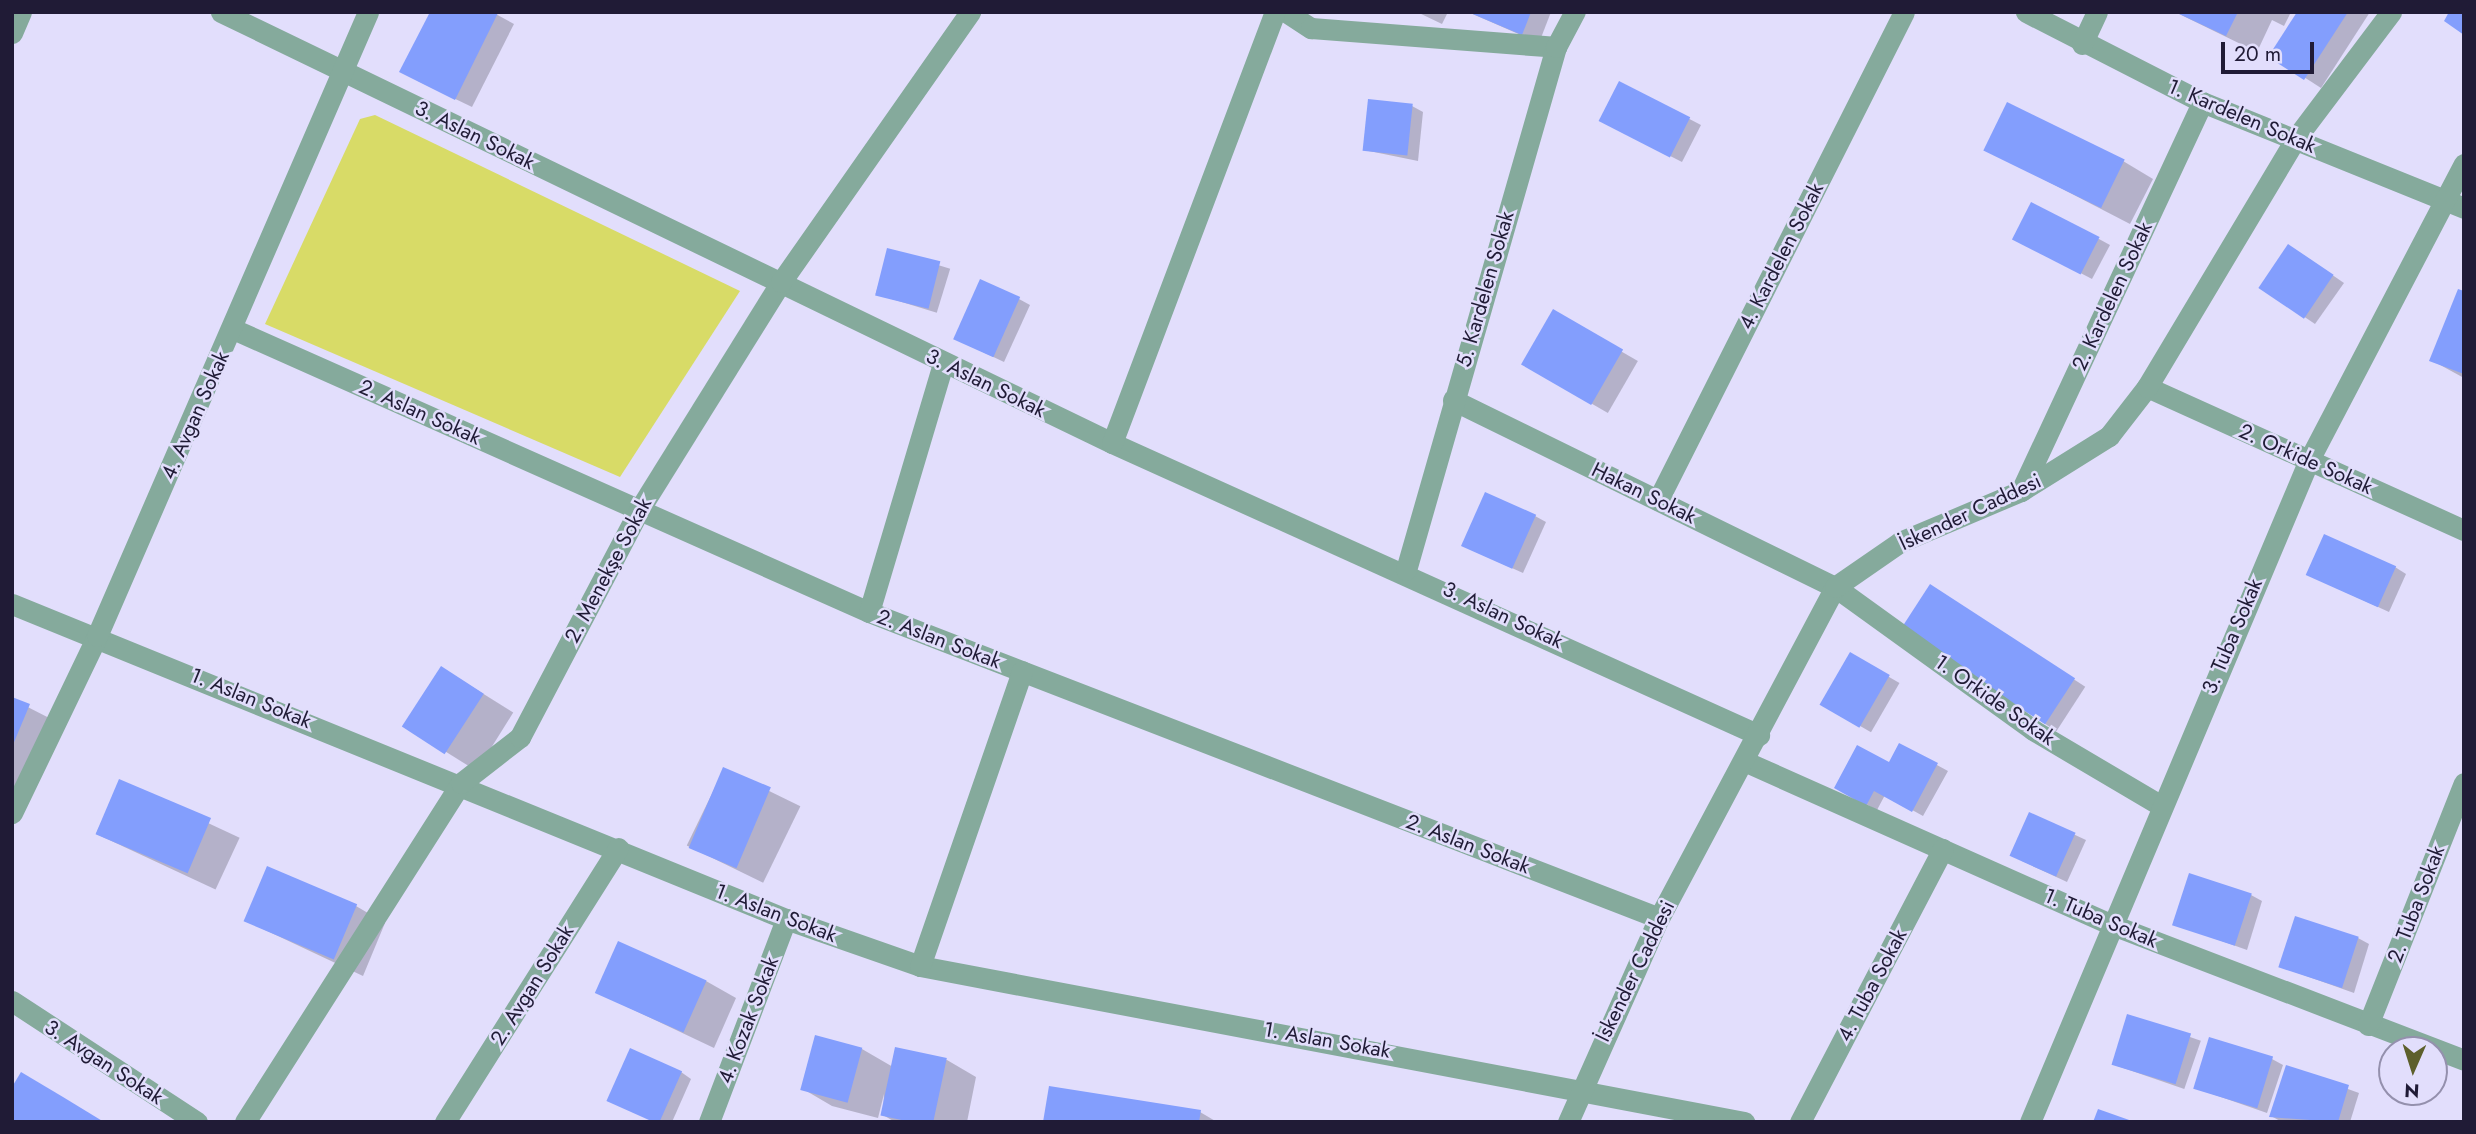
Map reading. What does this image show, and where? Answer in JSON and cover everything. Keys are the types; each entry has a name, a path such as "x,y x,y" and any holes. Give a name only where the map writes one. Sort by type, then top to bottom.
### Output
{"street":[{"path":"12,33 21,12"},
{"name":"3. Aslan Sokak","path":"221,12 1112,443 1406,570 1759,735"},
{"name":"4. Avgan Sokak","path":"12,813 97,636 233,329 368,12"},
{"name":"2. Menekşe Sokak","path":"245,1122 461,783 520,737 639,510 781,282 970,12"},
{"path":"1112,443 1275,12"},
{"path":"1286,12 1311,28 1556,47"},
{"name":"5. Kardelen Sokak","path":"1406,570 1556,47 1574,12"},
{"name":"4. Kardelen Sokak","path":"1658,500 1904,12"},
{"name":"1. Kardelen Sokak","path":"2026,12 2082,44 2202,102 2454,204"},
{"path":"2082,44 2097,12"},
{"name":"İskender Caddesi","path":"1569,1122 1580,1086 1659,918 1759,735 1835,587 1900,542 2021,491 2109,436 2147,387 2296,138 2391,12"},
{"name":"2. Kardelen Sokak","path":"2021,491 2202,102"},
{"name":"3. Tuba Sokak","path":"2029,1122 2160,805 2309,460 2454,204 2464,164"},
{"name":"2. Aslan Sokak","path":"233,329 869,612 1659,918"},
{"path":"869,612 943,363"},
{"name":"2. Orkide Sokak","path":"2147,387 2464,530"},
{"name":"Hakan Sokak","path":"1453,400 1835,587"},
{"name":"1. Orkide Sokak","path":"1835,587 2034,730 2160,805"},
{"name":"1. Aslan Sokak","path":"12,604 461,783 786,919 920,966 1580,1086 1744,1122"},
{"path":"920,966 1022,671"},
{"name":"1. Tuba Sokak","path":"1744,761 2110,924 2464,1060"},
{"name":"2. Tuba Sokak","path":"2368,1025 2464,783"},
{"name":"2. Avgan Sokak","path":"445,1122 618,848"},
{"name":"4. Tuba Sokak","path":"1800,1122 1943,849"},
{"name":"4. Kozak Sokak","path":"709,1122 786,919"},
{"name":"3. Avgan Sokak","path":"12,1001 197,1122"}],"shaded area":[{"path":"375,115 740,291 620,477 265,324 360,119"}],"building":[{"path":"430,12 498,13 455,100 399,72"},
{"path":"1468,12 1531,12 1522,35"},
{"path":"2175,12 2238,12 2226,36"},
{"path":"2297,12 2348,12 2304,80 2268,57"},
{"path":"2449,12 2464,12 2464,35 2444,21"},
{"path":"1619,81 1690,117 1670,157 1599,121"},
{"path":"1368,99 1413,104 1407,155 1363,151"},
{"path":"2007,102 2125,159 2101,208 1983,151"},
{"path":"2031,202 2100,237 2081,274 2012,239"},
{"path":"2288,244 2334,275 2304,319 2258,288"},
{"path":"887,248 940,261 929,309 875,296"},
{"path":"980,279 1020,297 993,357 953,339"},
{"path":"2458,289 2464,291 2464,374 2429,361"},
{"path":"1553,309 1623,350 1591,405 1521,364"},
{"path":"1485,492 1536,515 1512,569 1461,546"},
{"path":"2324,534 2396,566 2378,607 2306,575"},
{"path":"1930,584 2075,678 2045,724 1900,630"},
{"path":"1850,652 1890,675 1859,728 1820,705"},
{"path":"441,666 484,694 445,754 402,726"},
{"path":"12,697 30,704 12,747"},
{"path":"1899,743 1938,763 1912,812 1874,791 1866,806 1834,788 1857,745 1889,762"},
{"path":"723,767 771,787 736,868 689,848"},
{"path":"119,779 211,818 188,873 96,834"},
{"path":"2029,812 2076,833 2056,877 2009,856"},
{"path":"267,866 357,904 334,960 244,921"},
{"path":"2189,873 2252,893 2235,946 2172,925"},
{"path":"2295,916 2359,937 2342,988 2278,967"},
{"path":"618,941 707,980 683,1033 595,993"},
{"path":"2127,1014 2191,1034 2176,1084 2112,1065"},
{"path":"815,1035 862,1048 848,1103 800,1090"},
{"path":"2209,1037 2273,1057 2257,1108 2193,1089"},
{"path":"895,1047 947,1058 933,1122 911,1122 880,1115"},
{"path":"630,1048 682,1071 659,1122 654,1122 606,1101"},
{"path":"2286,1065 2349,1085 2338,1122 2269,1117"},
{"path":"21,1072 104,1122 12,1122 12,1087"},
{"path":"1049,1086 1201,1110 1199,1122 1043,1122"},
{"path":"2098,1109 2132,1121 2132,1122 2093,1122"}]}
